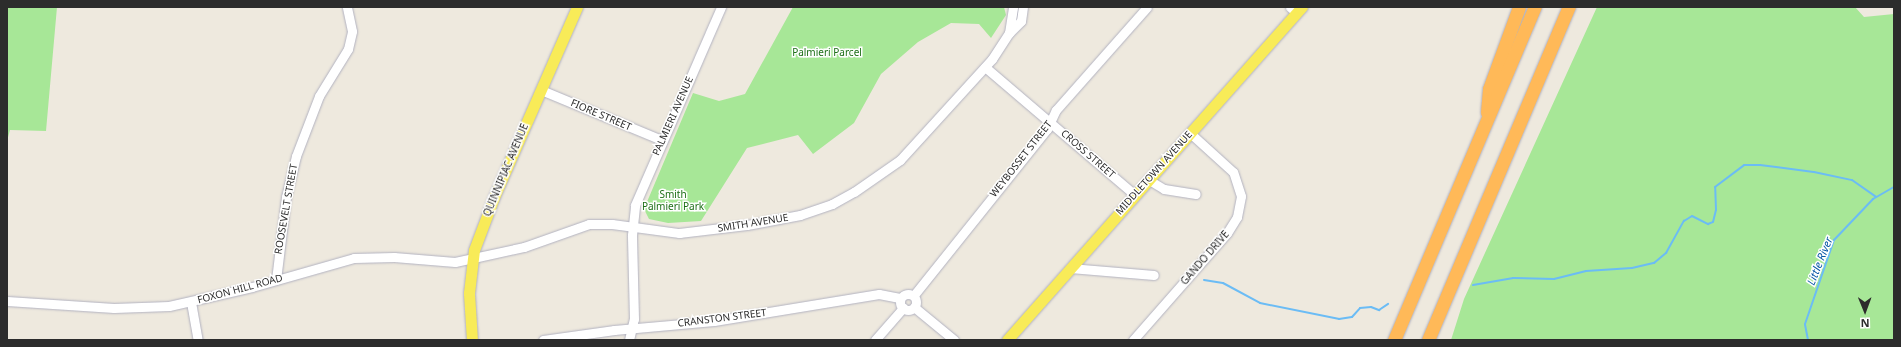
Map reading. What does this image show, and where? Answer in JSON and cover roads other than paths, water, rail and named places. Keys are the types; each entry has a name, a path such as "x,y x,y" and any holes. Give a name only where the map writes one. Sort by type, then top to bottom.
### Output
{"highway":[{"path":"1487,120 1490,89 1519,7"},
{"path":"1394,340 1535,7"},
{"path":"1428,340 1569,7"}],"main road":[{"name":"QUINNIPIAC AVENUE","path":"472,340 469,300 471,259 494,196 577,7"},
{"name":"MIDDLETOWN AVENUE","path":"1007,340 1149,180 1296,9"}],"street":[{"name":"ROOSEVELT STREET","path":"276,280 286,197 296,156 319,96 348,49 352,31 347,7"},
{"name":"PALMIERI AVENUE","path":"630,340 632,328 633,227 635,205 721,7"},
{"path":"1009,33 1014,7"},
{"name":"SMITH AVENUE","path":"471,259 524,247 589,224 633,227 670,233 711,230 782,220 832,204 878,178 900,160 985,67 1009,33 1022,20 1022,7"},
{"name":"WEYBOSSET STREET","path":"914,295 1051,122 1056,110 1147,7"},
{"name":"CROSS STREET","path":"985,67 1135,195"},
{"name":"FIORE STREET","path":"541,90 662,140"},
{"name":"GANDO DRIVE","path":"1133,340 1227,233 1237,216 1241,196 1233,172 1190,133"},
{"path":"1149,180 1164,189 1196,194"},
{"name":"FOXON HILL ROAD","path":"7,301 132,308 191,302 354,258 394,257 455,262 471,259"},
{"path":"1070,268 1154,275"},
{"path":"906,293 914,295 916,300 914,307 908,310 903,308 900,298 906,293"},
{"name":"CRANSTON STREET","path":"543,340 632,328 714,321 879,294 900,298"},
{"path":"191,302 198,340"},
{"path":"914,307 954,340"},
{"path":"875,340 903,308"}],"waterway":[{"path":"1473,285 1513,278 1554,279 1586,271 1632,268 1654,263 1666,253 1684,221 1692,216 1708,224 1713,222 1716,210 1715,187 1744,165 1760,165 1814,172 1852,180 1876,197"},
{"name":"Little River","path":"1808,340 1805,324 1834,240 1873,199 1894,187"},
{"path":"1204,280 1223,283 1260,303 1339,319 1352,317 1360,308 1371,307 1379,310 1388,304"}],"park label":[{"name":"Palmieri Parcel","path":"827,53"},
{"name":"Smith Palmieri Park","path":"673,200"}]}
